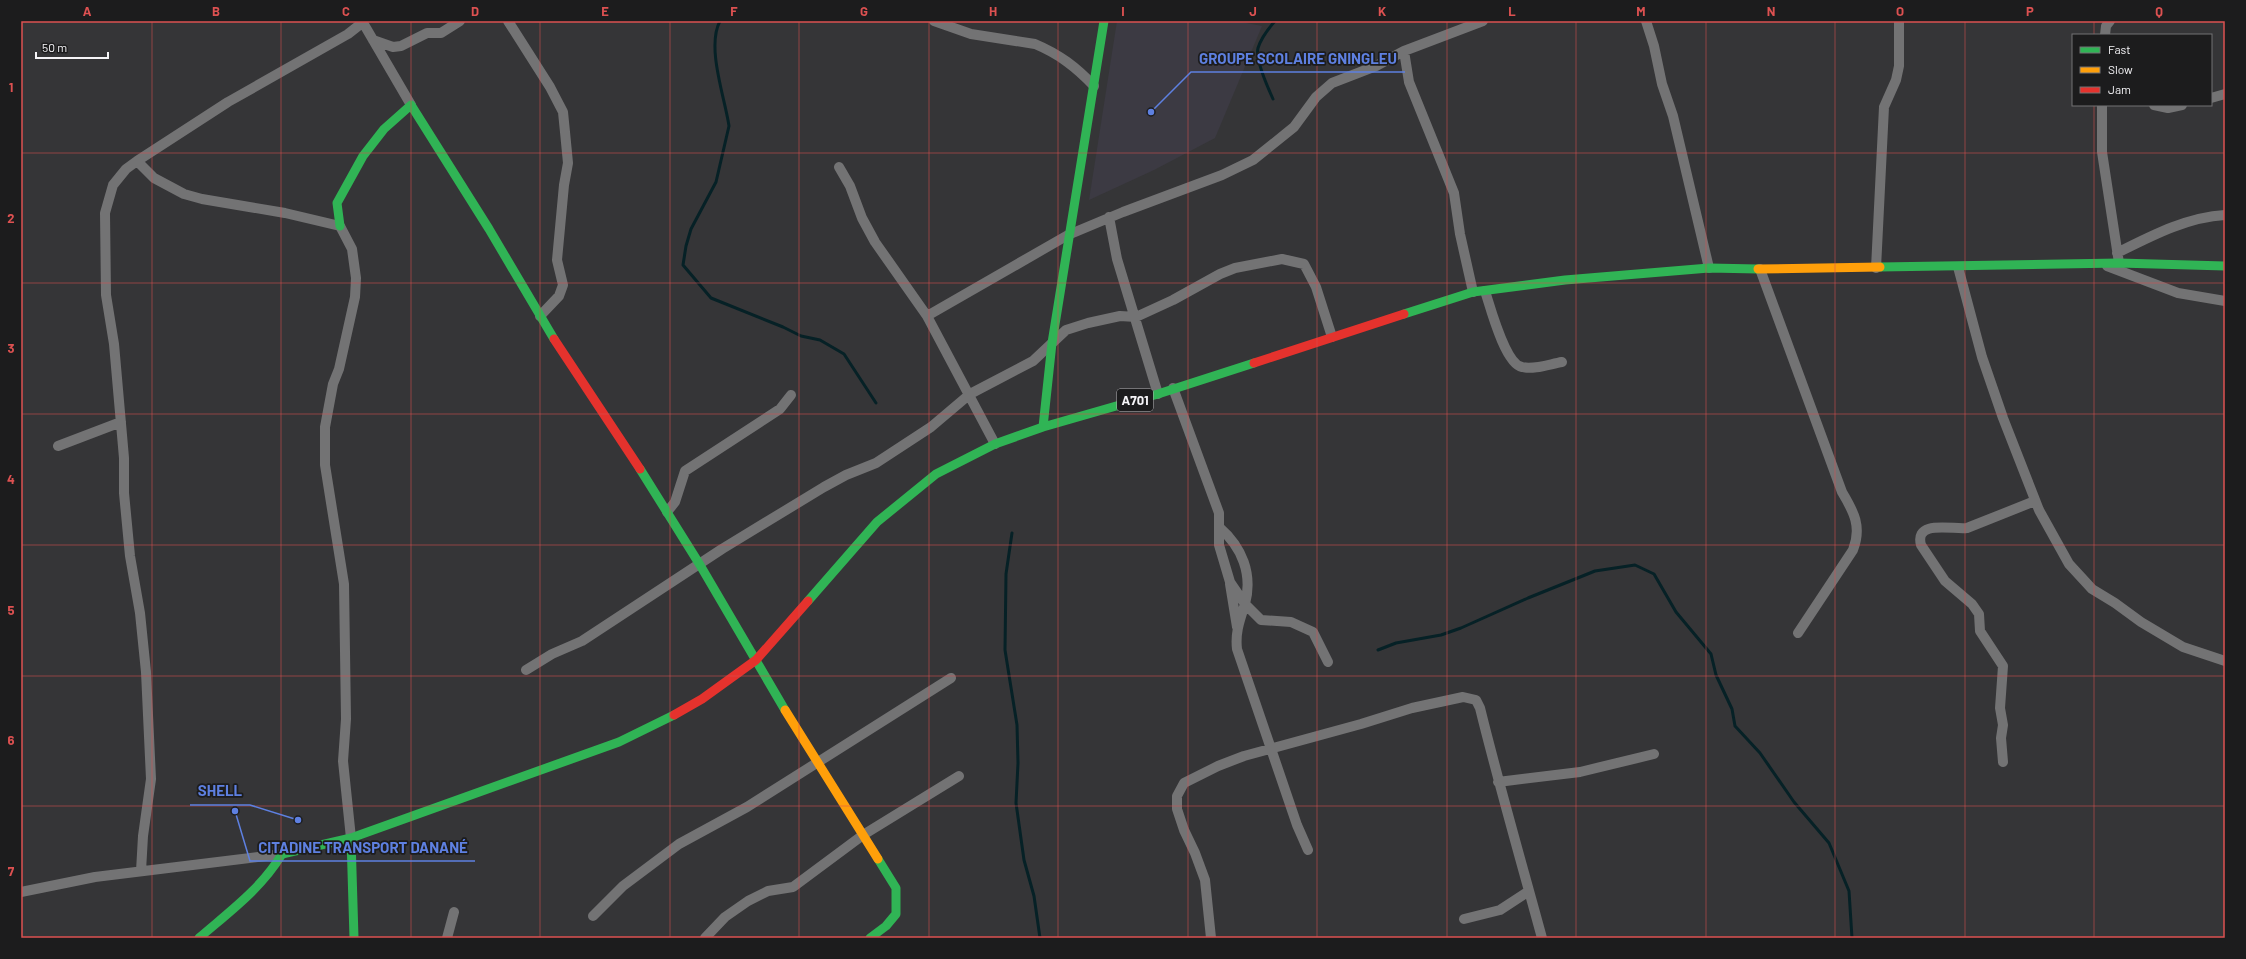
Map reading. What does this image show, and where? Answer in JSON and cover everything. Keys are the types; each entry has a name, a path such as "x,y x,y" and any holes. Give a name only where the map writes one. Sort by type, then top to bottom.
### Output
{"main road":[{"path":"1043,427 1052,343 1068,235 1104,21"},
{"path":"340,226 337,203 363,156 384,129 411,105 489,229 563,355 617,431 700,565 756,660 762,674 818,761 862,835 896,888 896,914 870,938"},
{"name":"A701","path":"282,854 351,838 619,742 663,722 702,699 756,660 877,522 936,474 995,444 1043,427 1158,394 1473,292 1565,280 1709,268 1760,269 1958,267 2101,263 2118,258 2225,266"},
{"path":"351,838 354,938"},
{"path":"199,938 269,874 282,854"}],"street":[{"path":"373,40 393,47 400,46 427,33 441,33 460,21"},
{"path":"508,21 550,87 563,112 566,132 568,163 564,185 557,260 563,285 559,296 540,316"},
{"path":"934,21 964,33 1035,44 1045,48 1068,61 1094,86"},
{"path":"927,316 1068,235 1109,217 1186,190 1253,160 1294,127 1316,97 1332,83 1376,66 1404,51 1483,21"},
{"path":"1646,21 1654,46 1662,84 1673,116 1709,268"},
{"path":"1876,268 1884,107 1896,80 1899,66 1899,21"},
{"path":"2105,34 2106,26 2110,21"},
{"path":"141,870 143,836 151,779 146,672 140,613 130,556 114,344 106,295 106,213 113,185 126,169 137,161 228,102 348,34 362,22 411,105"},
{"path":"1404,51 1409,82 1454,193 1460,234 1473,292"},
{"path":"2212,98 2225,94"},
{"path":"2102,106 2102,159 2118,258 2176,226 2198,219 2225,215"},
{"path":"2159,106 2168,108 2177,106"},
{"path":"137,161 154,178 184,194 202,199 285,213 340,226 352,249 356,278 354,298 327,419 325,465 344,584 346,719 344,761 351,838"},
{"path":"839,167 850,186 862,218 874,242 927,316 970,394 995,444"},
{"path":"1109,217 1117,259 1136,317 1158,394"},
{"path":"526,670 552,654 582,641 700,565 722,549 824,487 846,475 876,463 932,427 970,394 1034,361 1066,330 1082,324 1120,316 1136,317 1173,300 1220,274 1235,268 1282,259 1304,264 1316,287 1332,337"},
{"path":"2101,263 2178,293 2225,301"},
{"path":"1958,267 1982,357 2035,501 2069,564 2092,589 2115,603 2141,622 2183,647 2225,661"},
{"path":"1760,269 1842,492 1854,511 1858,537 1853,550 1798,633"},
{"path":"1485,291 1498,332 1515,364 1521,367 1533,367 1562,362"},
{"path":"1173,388 1207,484 1219,513 1219,545 1230,582 1237,627 1237,649 1308,850"},
{"path":"667,512 677,496 685,471 780,409 790,395"},
{"path":"58,446 121,422"},
{"path":"2003,762 2001,738 2003,725 2000,708 2003,666 1980,630 1979,614 1972,604 1945,581 1921,545 1919,539 1920,534 1927,529 1946,527 1958,529 1968,528 2035,501"},
{"path":"1219,527 1231,537 1243,557 1247,580 1245,604 1237,627"},
{"path":"1230,582 1245,604 1261,620 1291,622 1313,632 1328,662"},
{"path":"593,916 623,886 679,844 747,807 951,678"},
{"path":"1210,938 1205,880 1177,809 1177,796 1184,783 1218,766 1271,748 1362,724 1412,708 1468,697 1476,700 1480,708 1498,782 1510,816 1542,938"},
{"path":"1498,782 1580,772 1654,754"},
{"path":"705,938 725,917 748,901 768,891 793,886 862,835 959,776"},
{"path":"21,892 141,870 282,854"},
{"path":"1464,919 1500,910 1529,891"},
{"path":"447,938 454,912"}],"shaded area":[{"path":"1117,21 1236,21 1262,26 1215,138 1154,170 1089,200"}],"waterway":[{"path":"720,21 716,32 716,58 729,126 716,182 691,229 683,265 711,298 783,327 801,336 820,340 844,354 876,403"},
{"path":"1273,99 1262,74 1258,59 1258,48 1267,30 1275,21"},
{"path":"1012,533 1006,574 1005,650 1017,725 1018,763 1016,803 1024,860 1034,896 1040,938"},
{"path":"1378,650 1396,643 1441,635 1461,628 1528,598 1595,571 1635,565 1654,574 1676,612 1711,654 1716,675 1732,709 1735,726 1760,753 1794,802 1829,843 1849,891 1852,938"}],"traffic: fast":[{"path":"1043,427 1052,343 1104,21"},
{"path":"340,226 337,203 363,156 384,129 411,105 489,229 554,339"},
{"path":"1880,267 2119,263 2225,266"},
{"path":"1404,314 1473,292 1565,280 1709,268 1758,269"},
{"path":"808,601 877,522 936,474 995,444 1043,427 1158,394 1254,363"},
{"path":"640,469 700,565 785,710"},
{"path":"199,938 254,889 274,867 282,854 351,838 619,742 674,715"},
{"path":"351,838 354,938"},
{"path":"870,938 886,926 896,914 896,888 878,859"}],"traffic: slow":[{"path":"1758,269 1880,267"},
{"path":"785,710 878,859"}],"traffic: jam":[{"path":"1254,363 1404,314"},
{"path":"554,339 640,469"},
{"path":"674,715 702,699 756,660 808,601"}],"place":[{"name":"GROUPE SCOLAIRE GNINGLEU","path":"1151,112"},
{"name":"CITADINE TRANSPORT DANANÉ","path":"235,811"},
{"name":"SHELL","path":"298,820"}]}
